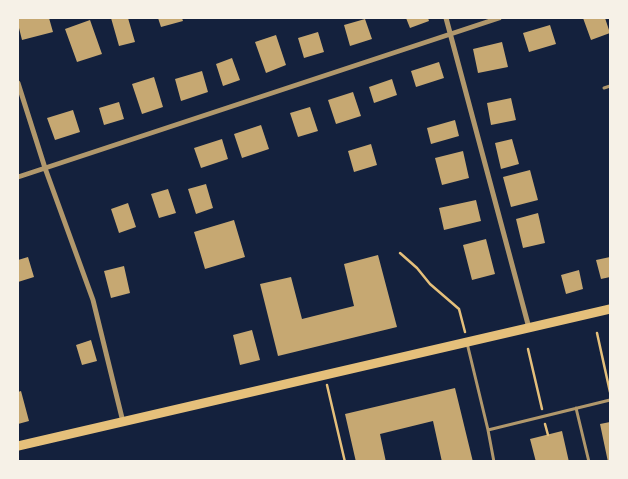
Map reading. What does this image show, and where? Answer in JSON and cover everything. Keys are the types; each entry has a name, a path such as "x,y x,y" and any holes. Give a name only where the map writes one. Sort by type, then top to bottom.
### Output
{"main road":[{"path":"18,446 610,309"}],"street":[{"path":"446,18 529,328"},
{"path":"18,177 499,18"},
{"path":"18,83 93,300 123,422"}],"lane":[{"path":"604,88 610,86"},
{"path":"467,342 494,462"},
{"path":"488,430 610,400"},
{"path":"576,408 589,462"}],"path":[{"path":"400,253 418,268 430,284 459,308 467,342"},
{"path":"596,333 610,392"},
{"path":"528,349 548,435"},
{"path":"325,375 345,462"}],"building":[{"path":"18,18 49,18 53,32 22,40"},
{"path":"111,18 128,18 135,42 119,46"},
{"path":"158,18 182,18 183,21 161,27"},
{"path":"406,18 428,18 429,21 410,28"},
{"path":"583,18 605,18 610,33 591,40"},
{"path":"365,19 372,39 350,46 344,25"},
{"path":"90,20 102,54 77,62 65,29"},
{"path":"550,25 556,44 529,52 523,33"},
{"path":"318,32 324,52 304,58 298,38"},
{"path":"276,35 286,65 266,73 255,42"},
{"path":"502,42 508,67 478,73 473,49"},
{"path":"232,58 240,80 223,86 216,64"},
{"path":"439,62 444,78 416,87 411,71"},
{"path":"202,71 208,92 181,101 175,79"},
{"path":"154,77 163,107 142,114 132,84"},
{"path":"392,79 397,95 374,103 369,87"},
{"path":"353,92 361,116 336,124 328,100"},
{"path":"511,98 516,120 491,125 487,103"},
{"path":"119,102 124,119 104,125 99,108"},
{"path":"310,107 318,131 298,137 290,113"},
{"path":"73,110 80,132 55,140 47,118"},
{"path":"455,120 459,136 431,144 427,128"},
{"path":"261,125 269,149 242,158 234,134"},
{"path":"222,139 228,159 201,168 194,148"},
{"path":"512,139 519,164 501,169 495,143"},
{"path":"371,144 377,165 354,172 348,151"},
{"path":"463,151 469,178 442,185 435,158"},
{"path":"530,170 538,200 511,207 503,177"},
{"path":"206,184 213,208 196,214 188,189"},
{"path":"168,189 176,213 159,218 151,194"},
{"path":"476,200 481,221 444,230 439,208"},
{"path":"128,203 136,227 119,233 111,209"},
{"path":"538,213 545,243 523,248 516,219"},
{"path":"234,220 245,257 205,269 194,232"},
{"path":"486,239 495,274 472,280 463,245"},
{"path":"378,255 397,327 278,356 260,284 291,277 302,319 354,306 344,264"},
{"path":"28,257 34,277 18,282 18,260"},
{"path":"610,257 610,277 601,279 596,260"},
{"path":"124,266 130,293 111,298 104,271"},
{"path":"579,270 583,289 566,294 561,275"},
{"path":"252,330 260,360 240,365 233,335"},
{"path":"91,340 97,361 82,365 76,345"},
{"path":"455,388 473,462 442,462 433,421 380,434 386,462 356,462 345,414"},
{"path":"21,391 29,421 18,424 18,392"},
{"path":"610,422 610,462 608,462 600,424"},
{"path":"562,431 569,462 536,462 530,439"}]}
